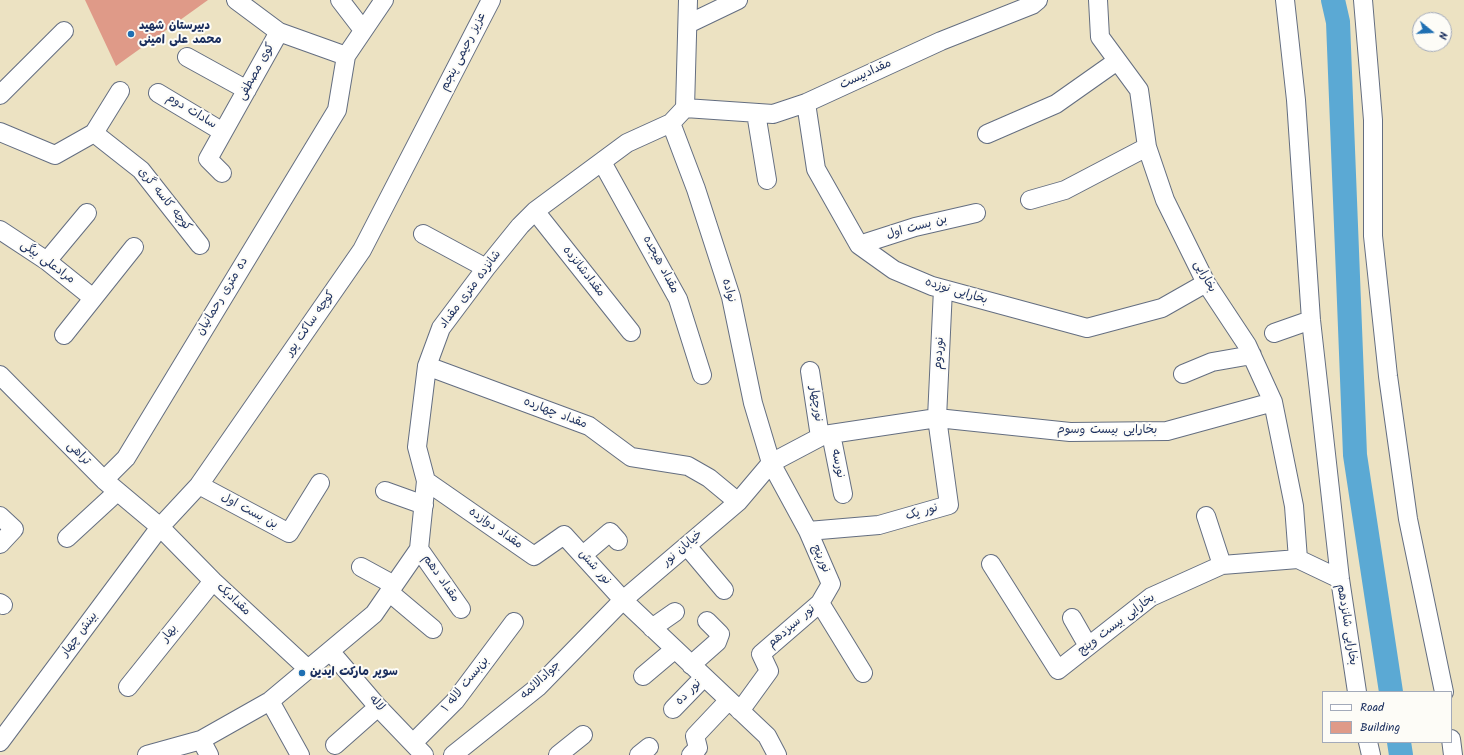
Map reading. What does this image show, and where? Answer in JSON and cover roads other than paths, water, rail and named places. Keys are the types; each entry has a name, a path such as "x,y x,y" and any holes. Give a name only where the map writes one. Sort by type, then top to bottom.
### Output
{"street":[{"name":"کوی مصطفی","path":"222,173 208,159 279,32 236,0"},
{"path":"340,0 365,37"},
{"path":"279,32 346,56 365,37 384,0"},
{"name":"عزیز رحیمی پنجم","path":"437,104 491,0"},
{"path":"685,108 688,0"},
{"path":"688,24 738,0"},
{"name":"مقدادبیست","path":"685,108 773,114 806,103 941,41 1032,5 1038,0"},
{"name":"بخارایی","path":"1098,0 1100,37 1139,90 1147,147 1165,200 1206,283 1247,345 1273,402 1294,506 1298,559"},
{"path":"1285,0 1296,100 1311,320 1340,579"},
{"path":"1363,0 1373,120 1374,236 1388,376 1408,519 1444,691"},
{"path":"0,95 64,31"},
{"name":"ده متری رحمانیان","path":"104,480 126,458 337,110 346,56"},
{"path":"187,57 247,90"},
{"path":"987,134 1056,104 1118,61"},
{"path":"0,132 55,155 94,133 120,91"},
{"name":"سادات دوم","path":"158,93 224,132"},
{"name":"بخارایی نوزده","path":"806,103 816,170 859,245 894,270 932,286 1088,328 1162,308 1206,283"},
{"name":"کوچه ساکت پور","path":"160,527 199,485 362,250 437,104"},
{"name":"شانزده متری مقداد","path":"147,755 205,747 270,701 374,614 419,549 426,481 416,447 428,366 441,328 486,268 520,226 535,211 627,143 671,123 685,108"},
{"path":"756,113 767,180"},
{"name":"نواده","path":"671,123 696,190 731,297 753,403 771,463"},
{"name":"کوچه کاسه گری","path":"94,133 141,170 200,245"},
{"path":"1030,200 1064,190 1147,147"},
{"name":"مقداد هیجده","path":"602,162 678,299 702,376"},
{"name":"مقدادشانزده","path":"535,211 631,332"},
{"path":"47,261 87,213"},
{"name":"بن بست اول","path":"859,245 915,228 976,213"},
{"name":"مرادعلی بیگی","path":"0,230 47,261 93,298"},
{"path":"423,234 486,268"},
{"path":"64,335 134,247"},
{"name":"نوردوم","path":"937,418 943,289"},
{"path":"1274,333 1311,320"},
{"path":"1183,374 1212,362 1252,355"},
{"name":"مقداد چهارده","path":"428,366 589,426 631,457 688,466 708,478 738,502"},
{"name":"نورچهار","path":"810,371 826,435"},
{"name":"تراهی","path":"0,375 104,480 160,527"},
{"name":"بخارایی بیست وسوم","path":"937,418 1070,432 1167,431 1273,402"},
{"name":"خیابان نور","path":"623,600 738,502 771,463 826,435 937,418"},
{"name":"نور یک","path":"808,531 879,526 949,505 937,418"},
{"name":"نورسه","path":"826,435 843,494"},
{"name":"نورپنج","path":"771,463 808,531 831,584 820,603"},
{"name":"مقداد دوازده","path":"426,481 534,556 564,535"},
{"name":"بن بست اول","path":"199,485 289,533 320,483"},
{"path":"385,491 424,505"},
{"path":"67,538 117,492"},
{"path":"0,516 14,529 0,544"},
{"path":"1206,516 1222,565"},
{"name":"مقدادیک","path":"160,527 213,581 308,670"},
{"name":"بینش چهار","path":"0,742 160,527"},
{"path":"583,556 610,532 618,541"},
{"name":"نور شش","path":"564,535 623,600"},
{"path":"687,546 724,590"},
{"name":"مقداد دهم","path":"419,549 461,610"},
{"name":"بخارایی شانزدهم","path":"1298,559 1340,579 1357,691"},
{"name":"بخارایی بیست وپنج","path":"991,564 1058,670 1151,597 1222,565 1298,559"},
{"path":"361,567 392,588 433,628"},
{"name":"بهار","path":"128,687 213,581"},
{"path":"623,600 766,736 777,755"},
{"name":"جوادالائمه","path":"453,755 538,687 623,600"},
{"path":"820,603 863,673"},
{"name":"نور سیزدهم","path":"734,706 769,672 761,654 820,603"},
{"path":"652,628 675,612"},
{"path":"1072,618 1088,646"},
{"path":"691,664 717,642 720,634 707,621"},
{"name":"بن‌بست لاله ۱","path":"418,749 514,622"},
{"path":"643,676 675,649"},
{"name":"لاله","path":"330,651 378,707 418,749"},
{"name":"نور ده","path":"673,710 704,677"},
{"path":"270,701 300,755"},
{"path":"691,755 698,748 695,736 734,706"},
{"path":"335,745 378,707"},
{"path":"558,755 583,735"},
{"path":"1368,743 1371,755"},
{"path":"1452,743 1453,755"}],"waterway":[{"path":"1333,0 1338,22 1355,455 1391,691"},
{"path":"1399,743 1401,755"}],"place":[{"name":"دبیرستان شهید محمد علی امینی","path":"131,34"},
{"name":"سوپر مارکت ایدین","path":"302,673"}]}
